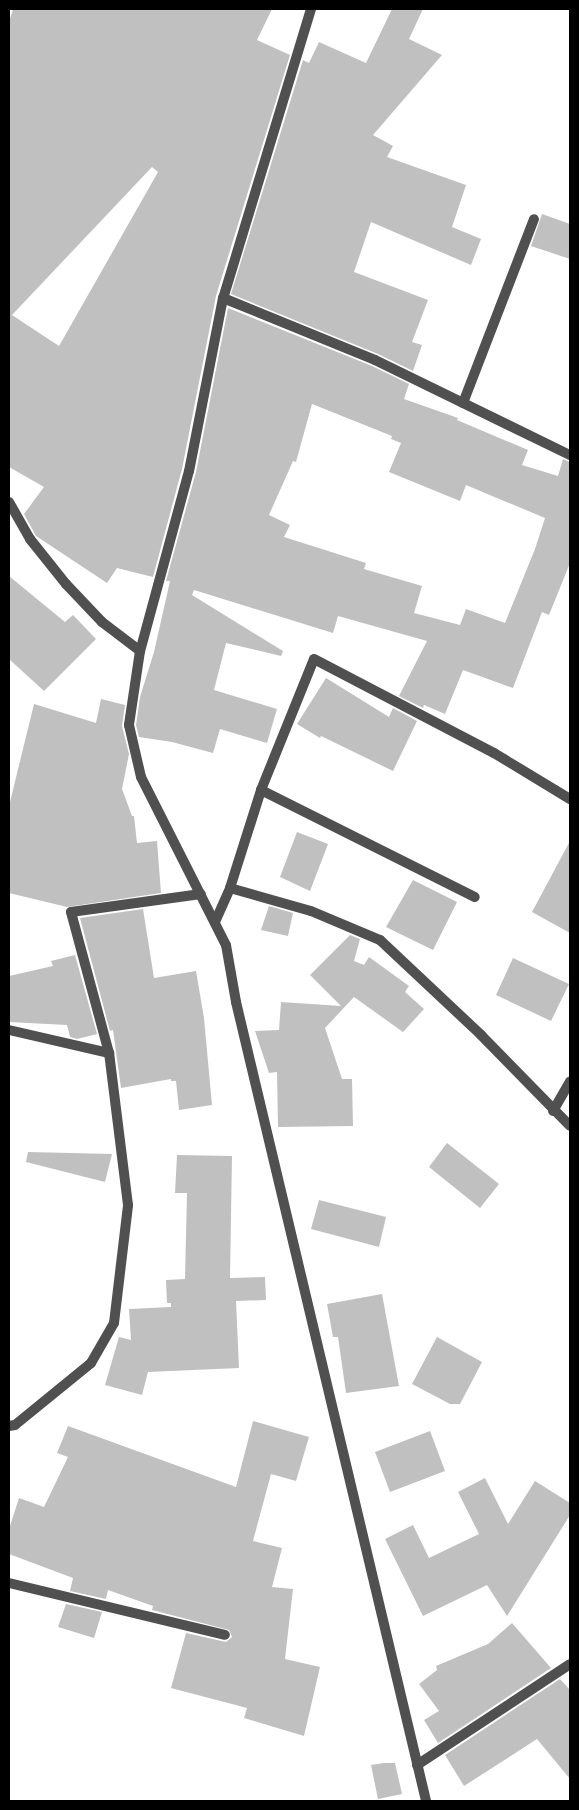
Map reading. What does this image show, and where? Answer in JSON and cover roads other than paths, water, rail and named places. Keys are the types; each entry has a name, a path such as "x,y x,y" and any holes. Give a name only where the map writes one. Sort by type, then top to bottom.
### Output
{"street":[{"path":"311,9 223,298 189,471 140,651 129,725 141,777 226,945 240,1021 426,1801"},
{"path":"463,402 534,219"},
{"path":"223,298 375,360 570,455"},
{"path":"9,502 30,540 66,584 102,622 140,651"},
{"path":"215,922 230,888 261,790 314,659 494,753 570,799"},
{"path":"261,790 475,897"},
{"path":"230,888 311,911 380,940 481,1035 553,1111 570,1126"},
{"path":"9,1426 15,1425 91,1362 114,1323 128,1205 108,1053 71,912 201,894"},
{"path":"9,1030 108,1053"},
{"path":"553,1111 570,1081"},
{"path":"9,1583 225,1635"},
{"path":"417,1766 570,1664"}]}
